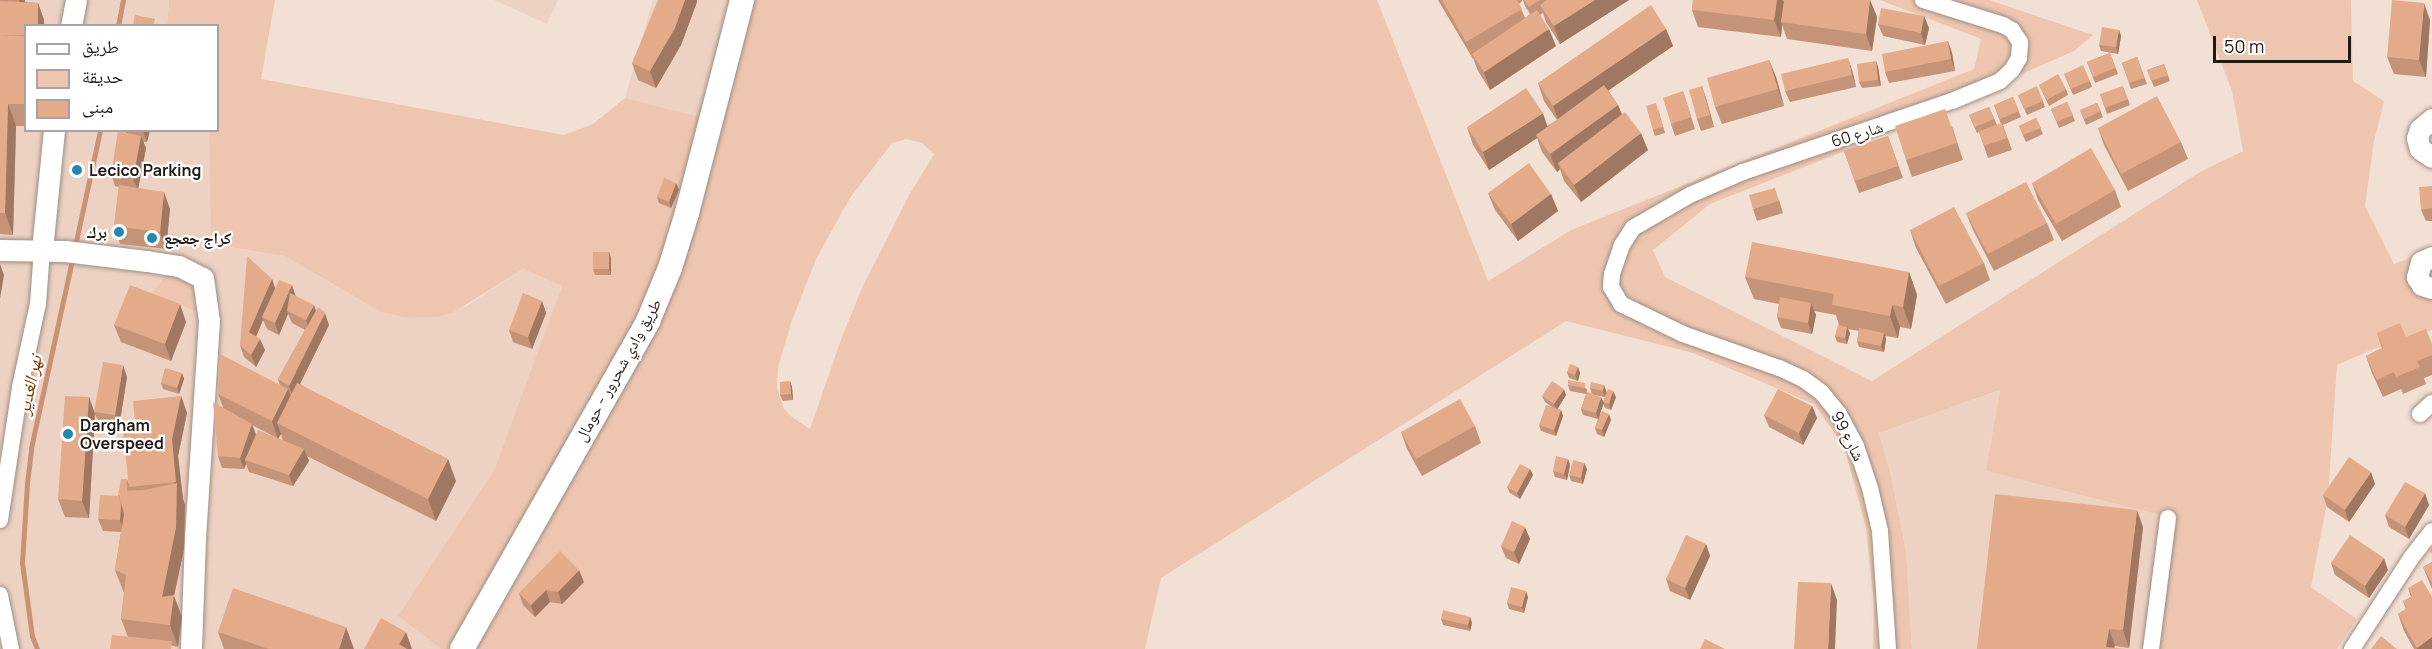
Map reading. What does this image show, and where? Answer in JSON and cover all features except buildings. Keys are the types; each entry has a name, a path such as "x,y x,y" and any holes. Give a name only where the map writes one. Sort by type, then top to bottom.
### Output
{"main road":[{"name":"طريق وادي شحرور - حومال","path":"462,649 648,321 670,268 687,213 742,0"}],"street":[{"path":"72,24 76,0"},
{"name":"شارع 60","path":"1611,287 1612,274 1622,245 1633,228 1660,210 1743,172 1952,101 2000,81 2012,70 2019,58 2020,42 2012,30 2003,25 1923,0"},
{"path":"2432,119 2420,129 2417,138 2420,149 2432,157"},
{"path":"0,520 18,398 38,304 54,132"},
{"path":"0,250 102,254 187,268 203,278 207,290 209,321 195,538 191,649"},
{"path":"2432,257 2421,262 2417,277 2422,285 2432,288"},
{"name":"شارع 99","path":"1611,287 1621,304 1644,317 1803,379 1821,392 1839,414 1856,446 1870,488 1880,531 1888,649"},
{"path":"2151,649 2168,518"},
{"path":"2352,649 2411,558 2432,531"},
{"path":"0,595 11,649"}],"shaded area":[{"path":"0,0 169,0 167,24 24,24 24,132 209,132 212,244 285,256 365,303 409,318 439,317 468,305 523,269 562,286 494,470 398,616 441,649 0,649"},
{"path":"494,0 558,0 547,24"},
{"path":"653,0 734,0 722,49 696,116 625,98"},
{"path":"2001,390 1986,471 2160,515 2146,649 1912,649 1906,551 1890,472 1879,433"}],"green space":[{"path":"169,0 275,0 261,79 564,135 593,124 625,98 696,116 722,49 734,0 1377,0 1488,281 1571,230 1974,69 1981,39 1880,0 1989,0 2093,35 2074,51 1850,149 1710,204 1653,250 1665,277 1872,381 2200,172 2243,151 2232,91 2197,0 2351,0 2353,81 2384,101 2374,141 2365,206 2394,264 2432,250 2432,330 2371,350 2337,365 2328,497 2311,587 2357,619 2337,649 2146,649 2160,515 1986,471 2000,390 1879,433 1890,472 1906,551 1912,649 1873,649 1874,603 1866,528 1844,446 1814,404 1693,353 1566,321 1161,578 1145,649 441,649 398,616 494,470 562,286 523,269 454,312 439,317 409,318 379,311 285,256 211,244 209,132 219,132 219,24 167,24","holes":["907,139 922,143 934,154 908,197 862,288 843,334 810,429 784,409 777,388 778,367 791,323 816,259 850,198 892,143"]},
{"path":"169,272 182,274 191,284 196,311 151,294"}],"waterway":[{"name":"نهر الغدير","path":"118,24 123,0"},
{"name":"نهر الغدير","path":"75,246 100,132"},
{"name":"نهر الغدير","path":"37,649 32,636 22,563 27,483 31,448 73,256"}],"place":[{"name":"Lecico Parking","path":"77,170"},
{"name":"برك","path":"119,232"},
{"name":"كراج جعجع","path":"152,238"},
{"name":"Dargham Overspeed","path":"68,434"}]}
